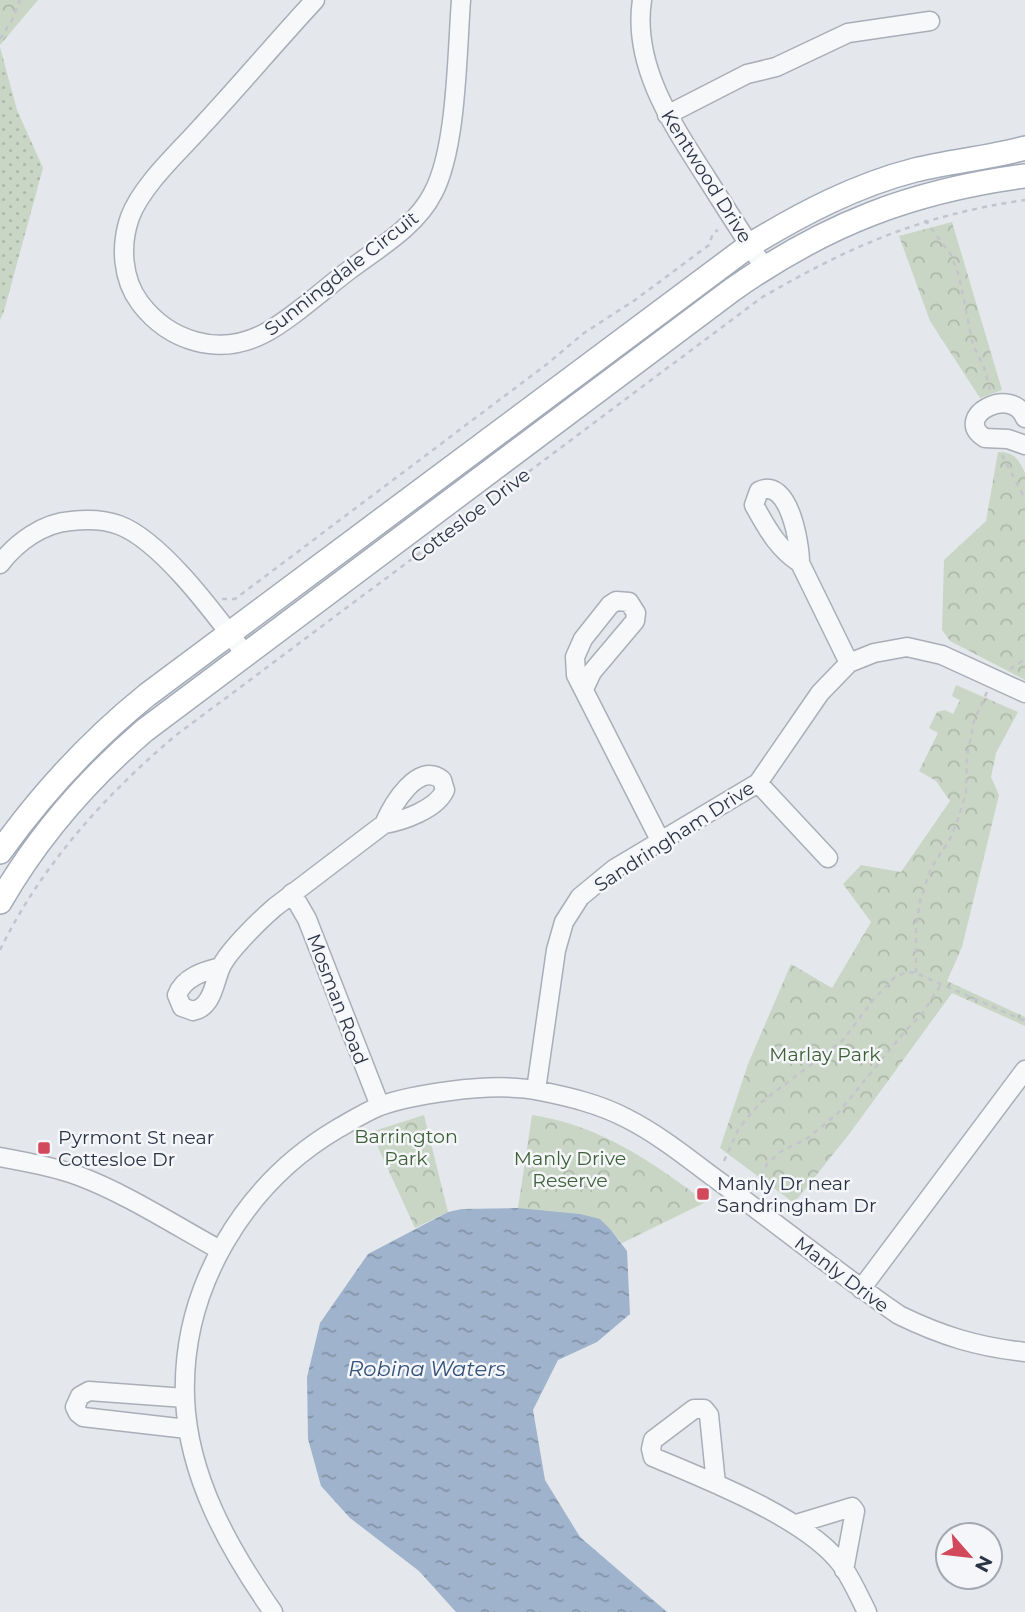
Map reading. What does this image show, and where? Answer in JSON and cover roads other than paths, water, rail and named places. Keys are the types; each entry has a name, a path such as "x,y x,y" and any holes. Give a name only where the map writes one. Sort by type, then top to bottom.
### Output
{"main road":[{"path":"0,852 46,791 85,748 147,695 750,245 801,216 865,187 912,171 1025,148"},
{"name":"Cottesloe Drive","path":"0,902 45,835 104,768 153,724 764,267 840,226 904,201 940,191 1025,176"}],"street":[{"name":"Sunningdale Circuit","path":"316,0 154,181 131,214 125,237 124,263 133,291 146,311 164,327 188,340 226,344 264,334 397,234 421,212 434,192 446,154 461,0"},
{"name":"Kentwood Drive","path":"642,0 641,35 650,74 667,115 764,267"},
{"path":"667,115 747,74 776,67 848,33 930,20"},
{"path":"1025,418 1017,406 1004,403 979,412 974,422 980,435 985,438 1008,439 1025,445"},
{"path":"0,564 17,545 41,529 64,521 106,521 127,528 146,539 201,598 245,654"},
{"path":"800,563 849,663"},
{"path":"584,689 592,672 635,621 636,613 629,602 616,601 610,605 583,639 575,657 576,675 661,842"},
{"name":"Sandringham Drive","path":"536,1090 556,950 564,922 580,897 614,869 758,783 820,693 849,663 874,653 907,647 942,655 1025,693"},
{"path":"758,783 828,858"},
{"path":"221,967 259,921 384,824"},
{"name":"Mosman Road","path":"292,893 311,928 380,1106"},
{"path":"862,1289 1025,1070"},
{"name":"Manly Drive","path":"273,1612 240,1564 205,1494 187,1429 186,1365 191,1328 203,1289 220,1250 234,1224 257,1195 318,1140 380,1106 435,1093 502,1087 536,1090 596,1105 653,1133 899,1315 936,1333 966,1342 1025,1352"},
{"path":"0,1157 54,1168 81,1177 220,1250"},
{"path":"185,1398 89,1391 80,1396 75,1407 78,1413 89,1418 187,1429"},
{"path":"716,1483 709,1415 705,1409 694,1409 653,1440 653,1457 716,1483 796,1524 844,1570 867,1612"},
{"path":"796,1524 852,1507 855,1511 844,1570"}],"water":[{"name":"Robina Waters","path":"518,1208 580,1214 600,1219 627,1251 630,1314 597,1342 558,1360 533,1410 545,1480 580,1537 667,1612 456,1612 419,1571 350,1518 321,1486 308,1439 307,1377 320,1323 368,1254 448,1212 462,1209"}],"place":[{"name":"Pyrmont St near Cottesloe Dr","path":"44,1148"},
{"name":"Manly Dr near Sandringham Dr","path":"703,1194"}],"park label":[{"name":"Marlay Park","path":"825,1054"},
{"name":"Barrington Park","path":"406,1147"},
{"name":"Manly Drive Reserve","path":"570,1169"}]}
